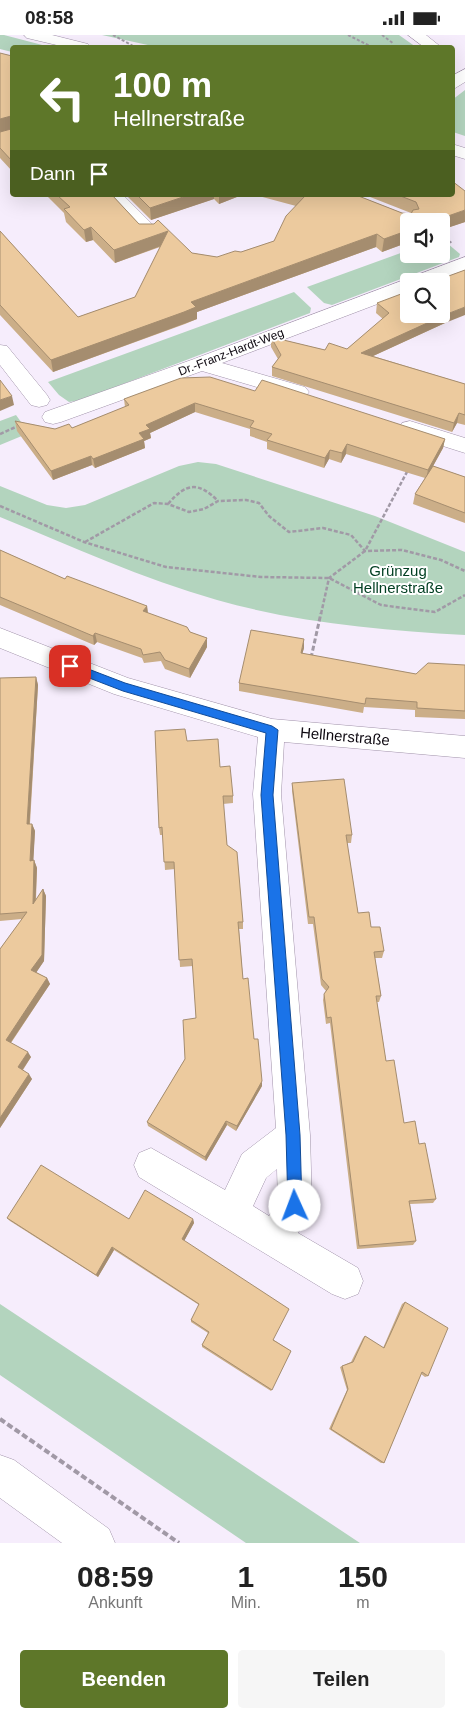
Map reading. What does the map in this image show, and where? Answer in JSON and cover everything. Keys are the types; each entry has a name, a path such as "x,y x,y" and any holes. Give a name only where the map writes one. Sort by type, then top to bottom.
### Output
{"street":[{"path":"32,35 74,45"},
{"path":"416,35 430,45"},
{"path":"455,64 465,72 455,82"},
{"path":"115,197 148,231"},
{"path":"439,273 465,263"},
{"name":"Dr.-Franz-Hardt-Weg","path":"53,417 201,364 400,288"},
{"path":"0,351 39,399"},
{"path":"201,364 321,400"},
{"path":"395,423 465,446"},
{"name":"Hellnerstraße","path":"0,638 123,687 272,730 465,747"},
{"path":"272,730 267,795 293,1135 295,1206 275,1239"},
{"path":"232,1213 254,1166 293,1135"},
{"path":"151,1165 344,1281"},
{"path":"0,1474 95,1543"}],"path":[{"path":"112,35 131,45"},
{"path":"348,35 368,45"},
{"path":"382,35 395,45"},
{"path":"309,666 329,578 365,551 418,451 432,435"},
{"path":"168,504 179,490 192,487 208,490 218,501"},
{"path":"84,542 115,527 154,503 168,504 189,512 204,509 218,501 246,500 259,503 269,516 289,532 323,528 351,535 365,551"},
{"path":"0,506 84,542 166,567 261,577 329,578 381,605 435,612 465,595"},
{"path":"365,551 402,550 441,560 465,571"},
{"path":"0,1419 179,1543"}],"green space":[{"path":"0,35 42,45 10,45 10,52 0,49"},
{"path":"102,35 399,35 413,45 148,45"},
{"path":"465,90 465,136 455,133 455,98"},
{"path":"450,246 460,254 459,257 450,260"},
{"path":"400,253 400,263 443,263 417,273 400,273 400,279 332,305 324,303 307,287"},
{"path":"294,292 311,308 310,313 81,400 69,402 59,395 48,382"},
{"path":"16,415 29,433 0,445 0,421"},
{"name":"Grünzug Hellnerstraße","path":"198,462 216,464 375,516 465,552 465,635 402,631 340,624 247,608 189,592 0,517 0,486 47,505 66,508 85,505 179,466"},
{"path":"0,1304 360,1543 246,1543 0,1375"}],"building":[{"path":"0,53 10,56 10,116 0,119"},
{"path":"10,129 10,159 0,148 0,132"},
{"path":"455,183 465,191 465,210 450,215 450,213 412,213 413,210 419,209 416,202 403,197 455,197"},
{"path":"59,197 114,197 139,224 154,224 158,220 192,253 217,257 235,251 241,252 274,241 286,216 304,197 361,197 402,213 400,213 400,233 384,239 377,234 191,302 196,307 51,360 0,305 0,231 78,317 135,297 168,231 114,250 91,227 84,230 64,209 70,207"},
{"path":"139,197 183,197 150,208"},
{"path":"465,270 465,307 450,313 450,276"},
{"path":"400,294 400,323 427,323 361,353 465,384 465,415 459,413 454,423 272,367 281,355 271,337 325,350 329,343 347,349 389,313 377,303"},
{"path":"210,377 255,391 262,380 445,439 428,470 347,444 342,453 330,450 325,458 267,440 272,434 250,427 254,421 195,403 146,425 150,429 139,433 144,439 93,459 91,456 51,471 15,421 55,429 69,424 72,428 129,405 124,399 181,378"},
{"path":"0,380 12,396 0,400"},
{"path":"433,466 465,477 465,513 415,494"},
{"path":"0,550 65,579 67,576 147,606 143,611 187,627 190,632 207,638 189,669 165,660 160,652 143,655 141,649 95,633 93,636 0,597"},
{"path":"251,630 304,639 301,653 416,674 428,663 465,665 465,711 417,708 417,702 366,698 365,704 239,683"},
{"path":"36,677 27,824 32,824 30,861 34,860 33,904 43,889 42,955 31,970 47,978 6,1040 28,1052 18,1067 29,1074 0,1118 0,949 27,912 0,914 0,678"},
{"path":"185,729 187,741 218,739 220,767 230,766 233,796 223,796 227,845 237,852 243,922 238,922 243,979 248,978 254,1039 258,1039 262,1081 237,1126 226,1121 205,1157 147,1122 185,1059 183,1020 196,1018 192,959 179,960 174,862 164,862 162,827 159,828 155,731"},
{"path":"344,779 352,835 346,835 358,913 369,912 371,927 380,927 384,951 374,952 381,996 376,996 386,1061 394,1060 404,1123 415,1121 419,1144 425,1143 436,1199 409,1201 416,1241 359,1246 331,1017 327,1018 324,994 329,987 322,979 314,917 309,917 292,783"},
{"path":"41,1165 129,1219 145,1190 193,1219 182,1239 289,1309 273,1340 291,1351 272,1390 202,1345 209,1332 191,1320 199,1304 112,1247 96,1275 7,1218"},
{"path":"405,1302 448,1328 428,1376 422,1372 384,1463 331,1429 348,1389 342,1366 353,1362 365,1336 384,1348"}],"route":[{"path":"70,666 123,687 272,730 267,795 293,1135 295,1206"}]}
